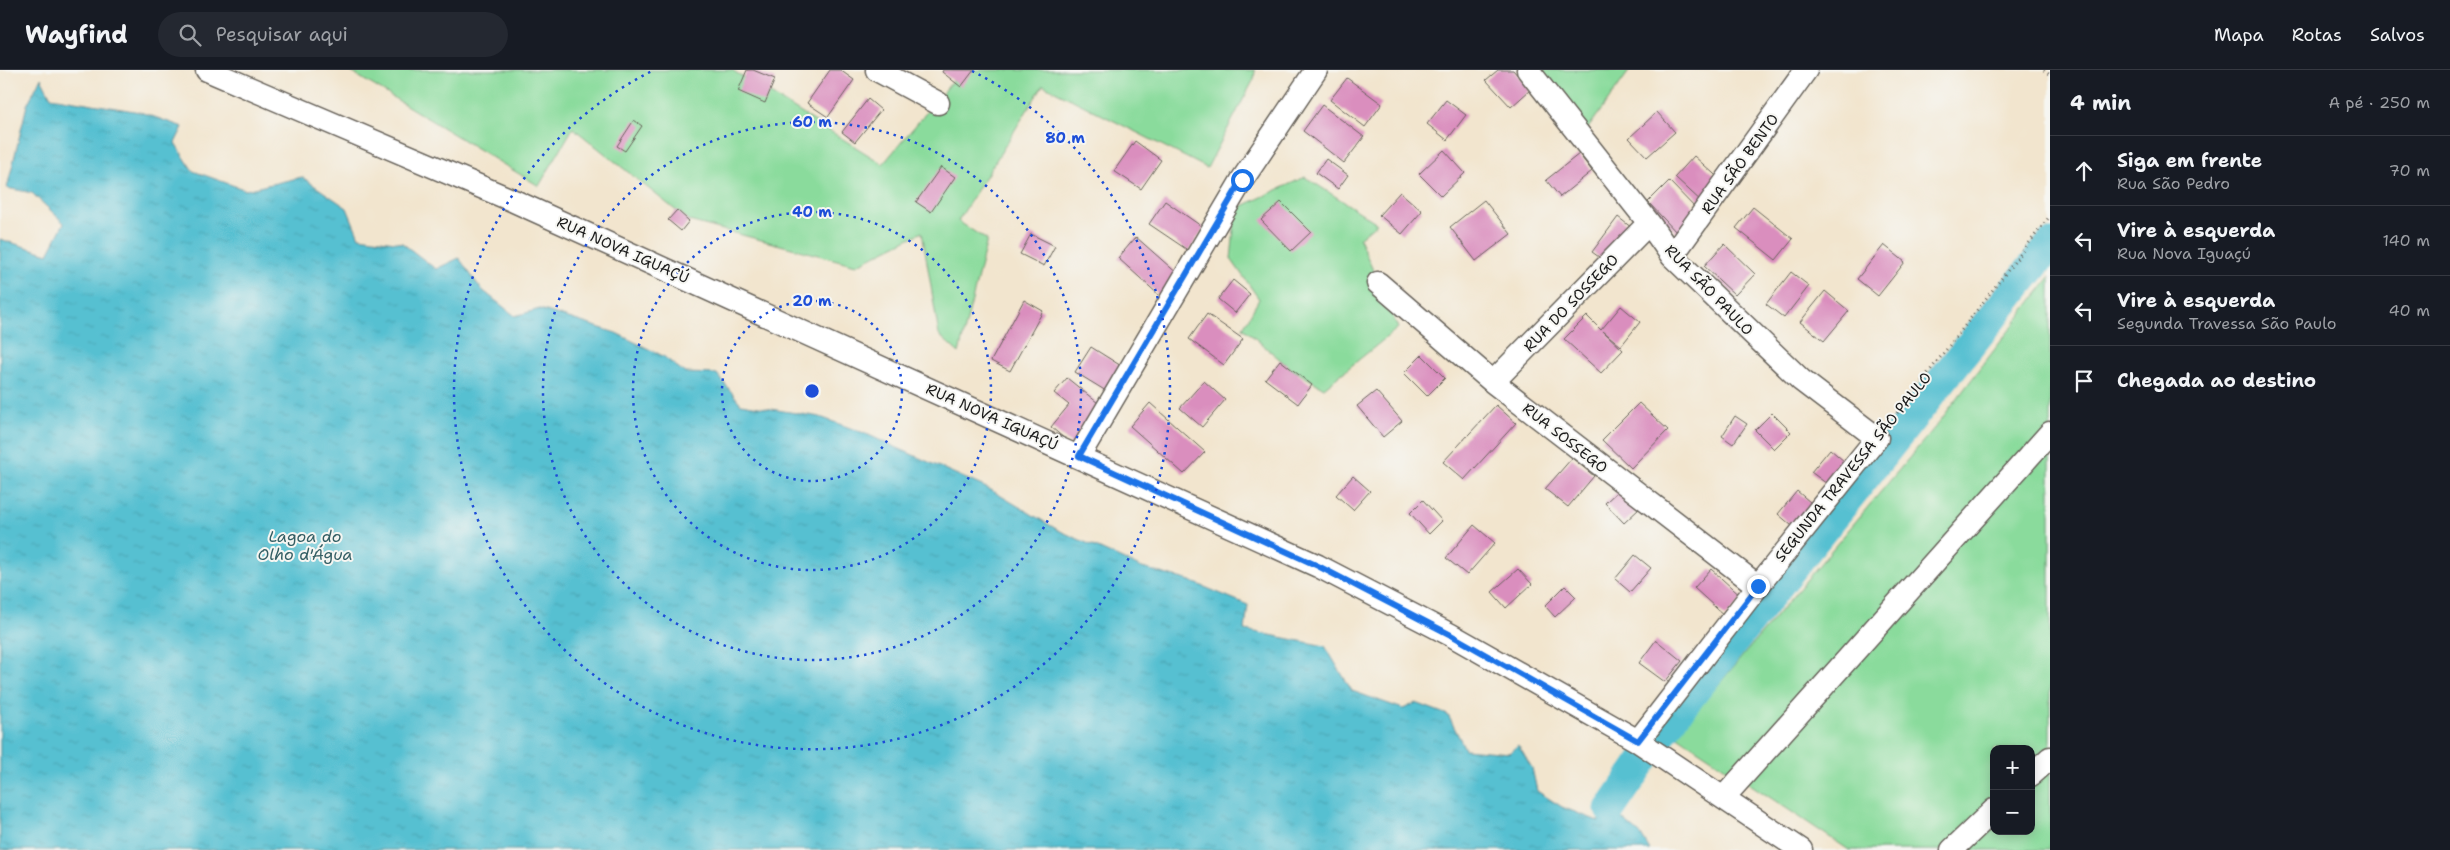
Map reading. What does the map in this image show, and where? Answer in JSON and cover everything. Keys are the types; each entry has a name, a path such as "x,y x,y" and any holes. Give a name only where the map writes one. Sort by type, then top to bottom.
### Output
{"street":[{"name":"RUA NOVA IGUAÇÚ","path":"207,70 514,201 1318,566 1451,635 1638,741 1801,850"},
{"path":"877,70 938,103"},
{"path":"1079,456 1242,180 1316,70"},
{"name":"RUA SÃO PAULO","path":"1528,70 1649,223 1672,256 1801,380 1877,438"},
{"name":"RUA SÃO BENTO","path":"1672,256 1806,70"},
{"name":"RUA DO SOSSEGO","path":"1493,382 1649,223"},
{"name":"RUA SOSSEGO","path":"1378,283 1493,382 1758,586"},
{"path":"1724,797 2050,433"},
{"name":"SEGUNDA TRAVESSA SÃO PAULO","path":"1638,741 1758,586 1877,438"},
{"path":"2035,771 2050,758"},
{"path":"1952,850 1990,814"}],"path":[{"path":"2044,70 2050,75"},
{"name":"SEGUNDA TRAVESSA SÃO PAULO","path":"1877,438 2050,216"}],"green space":[{"path":"348,70 732,70 883,164 962,70 1255,70 1254,79 1207,168 1043,85 958,221 987,240 959,353 939,335 922,232 856,265 689,221 573,128 539,186"},
{"path":"1535,70 1630,70 1581,138"},
{"path":"1305,177 1377,223 1359,238 1398,328 1324,388 1290,368 1243,328 1259,299 1231,259 1236,209"},
{"path":"2050,277 2050,850 1849,850 1676,735 1936,426"}],"water":[{"name":"Lagoa do Olho d'Água","path":"41,78 51,97 140,112 183,127 175,143 193,171 246,190 302,177 347,208 359,237 402,243 436,269 459,258 481,289 515,316 540,309 616,333 663,356 685,373 717,374 741,404 820,417 864,433 991,490 1058,530 1142,568 1190,581 1248,605 1245,630 1325,646 1352,691 1403,709 1416,703 1448,715 1465,749 1509,753 1518,745 1532,768 1537,791 1562,807 1598,821 1620,817 1641,835 1650,850 0,850 0,239 48,254 64,223 32,193 7,188 27,105"}],"building":[{"path":"747,70 753,70 775,79 765,103 738,91"},
{"path":"830,70 840,70 854,80 828,117 807,103"},
{"path":"943,70 974,70 961,87 942,72"},
{"path":"1498,70 1513,70 1530,90 1511,107 1486,80"},
{"path":"1347,78 1382,104 1365,127 1330,100"},
{"path":"868,99 881,110 855,142 842,132"},
{"path":"1446,100 1466,115 1447,140 1427,124"},
{"path":"1322,105 1364,137 1344,163 1303,131"},
{"path":"1657,112 1675,132 1647,157 1629,138"},
{"path":"634,120 642,126 625,151 617,146"},
{"path":"1135,141 1161,160 1141,189 1114,171"},
{"path":"1444,150 1465,173 1441,196 1419,174"},
{"path":"1579,154 1592,171 1560,197 1546,180"},
{"path":"1694,156 1723,182 1703,203 1675,177"},
{"path":"1326,159 1348,175 1338,189 1316,173"},
{"path":"941,167 955,177 931,212 916,202"},
{"path":"1669,181 1700,213 1678,234 1648,202"},
{"path":"1400,192 1422,211 1402,234 1379,215"},
{"path":"1484,200 1511,234 1476,261 1450,227"},
{"path":"1165,201 1204,228 1189,251 1149,224"},
{"path":"1281,202 1311,232 1291,251 1261,220"},
{"path":"1753,207 1793,239 1776,260 1736,228"},
{"path":"677,210 689,221 681,231 668,220"},
{"path":"1618,217 1632,228 1606,262 1592,252"},
{"path":"1031,234 1055,246 1044,266 1020,254"},
{"path":"1136,237 1179,275 1160,296 1118,258"},
{"path":"1724,244 1755,274 1735,295 1704,266"},
{"path":"1884,245 1905,262 1878,296 1857,279"},
{"path":"1791,272 1809,286 1784,318 1766,304"},
{"path":"1233,280 1250,294 1235,313 1218,299"},
{"path":"1825,291 1849,311 1824,341 1800,322"},
{"path":"1024,300 1043,311 1010,371 991,361"},
{"path":"1621,306 1640,322 1621,346 1603,331 1623,350 1601,373 1564,339 1587,316 1601,330"},
{"path":"1207,314 1243,339 1224,365 1189,339"},
{"path":"1091,347 1126,369 1111,394 1075,372"},
{"path":"1422,355 1445,378 1427,396 1404,373"},
{"path":"1280,360 1312,385 1298,404 1265,379"},
{"path":"1067,378 1103,407 1072,445 1051,427 1069,405 1054,393"},
{"path":"1204,381 1225,400 1202,427 1180,408"},
{"path":"1376,391 1402,421 1383,437 1357,406"},
{"path":"1150,403 1205,452 1184,474 1130,426"},
{"path":"1639,403 1668,430 1631,468 1602,440"},
{"path":"1496,405 1516,423 1464,480 1443,462"},
{"path":"1772,413 1791,432 1774,449 1755,430"},
{"path":"1735,416 1747,424 1733,444 1722,436"},
{"path":"1830,449 1845,462 1827,484 1811,472"},
{"path":"1572,458 1594,476 1568,507 1545,489"},
{"path":"1353,476 1370,491 1353,510 1336,495"},
{"path":"1622,487 1641,507 1624,523 1605,503"},
{"path":"1797,491 1817,508 1798,531 1778,514"},
{"path":"1423,500 1442,521 1429,534 1410,513"},
{"path":"1474,525 1495,543 1467,575 1446,558"},
{"path":"1635,555 1651,568 1630,592 1615,579"},
{"path":"1518,569 1532,584 1506,608 1492,592"},
{"path":"1711,569 1743,598 1726,617 1694,588"},
{"path":"1565,586 1576,597 1555,617 1545,606"},
{"path":"1656,640 1682,661 1665,682 1639,663"}],"waterway":[{"path":"1610,809 1670,721 2050,245"}],"route":[{"path":"1242,180 1079,456 1318,566 1451,635 1638,741 1758,586"}]}
